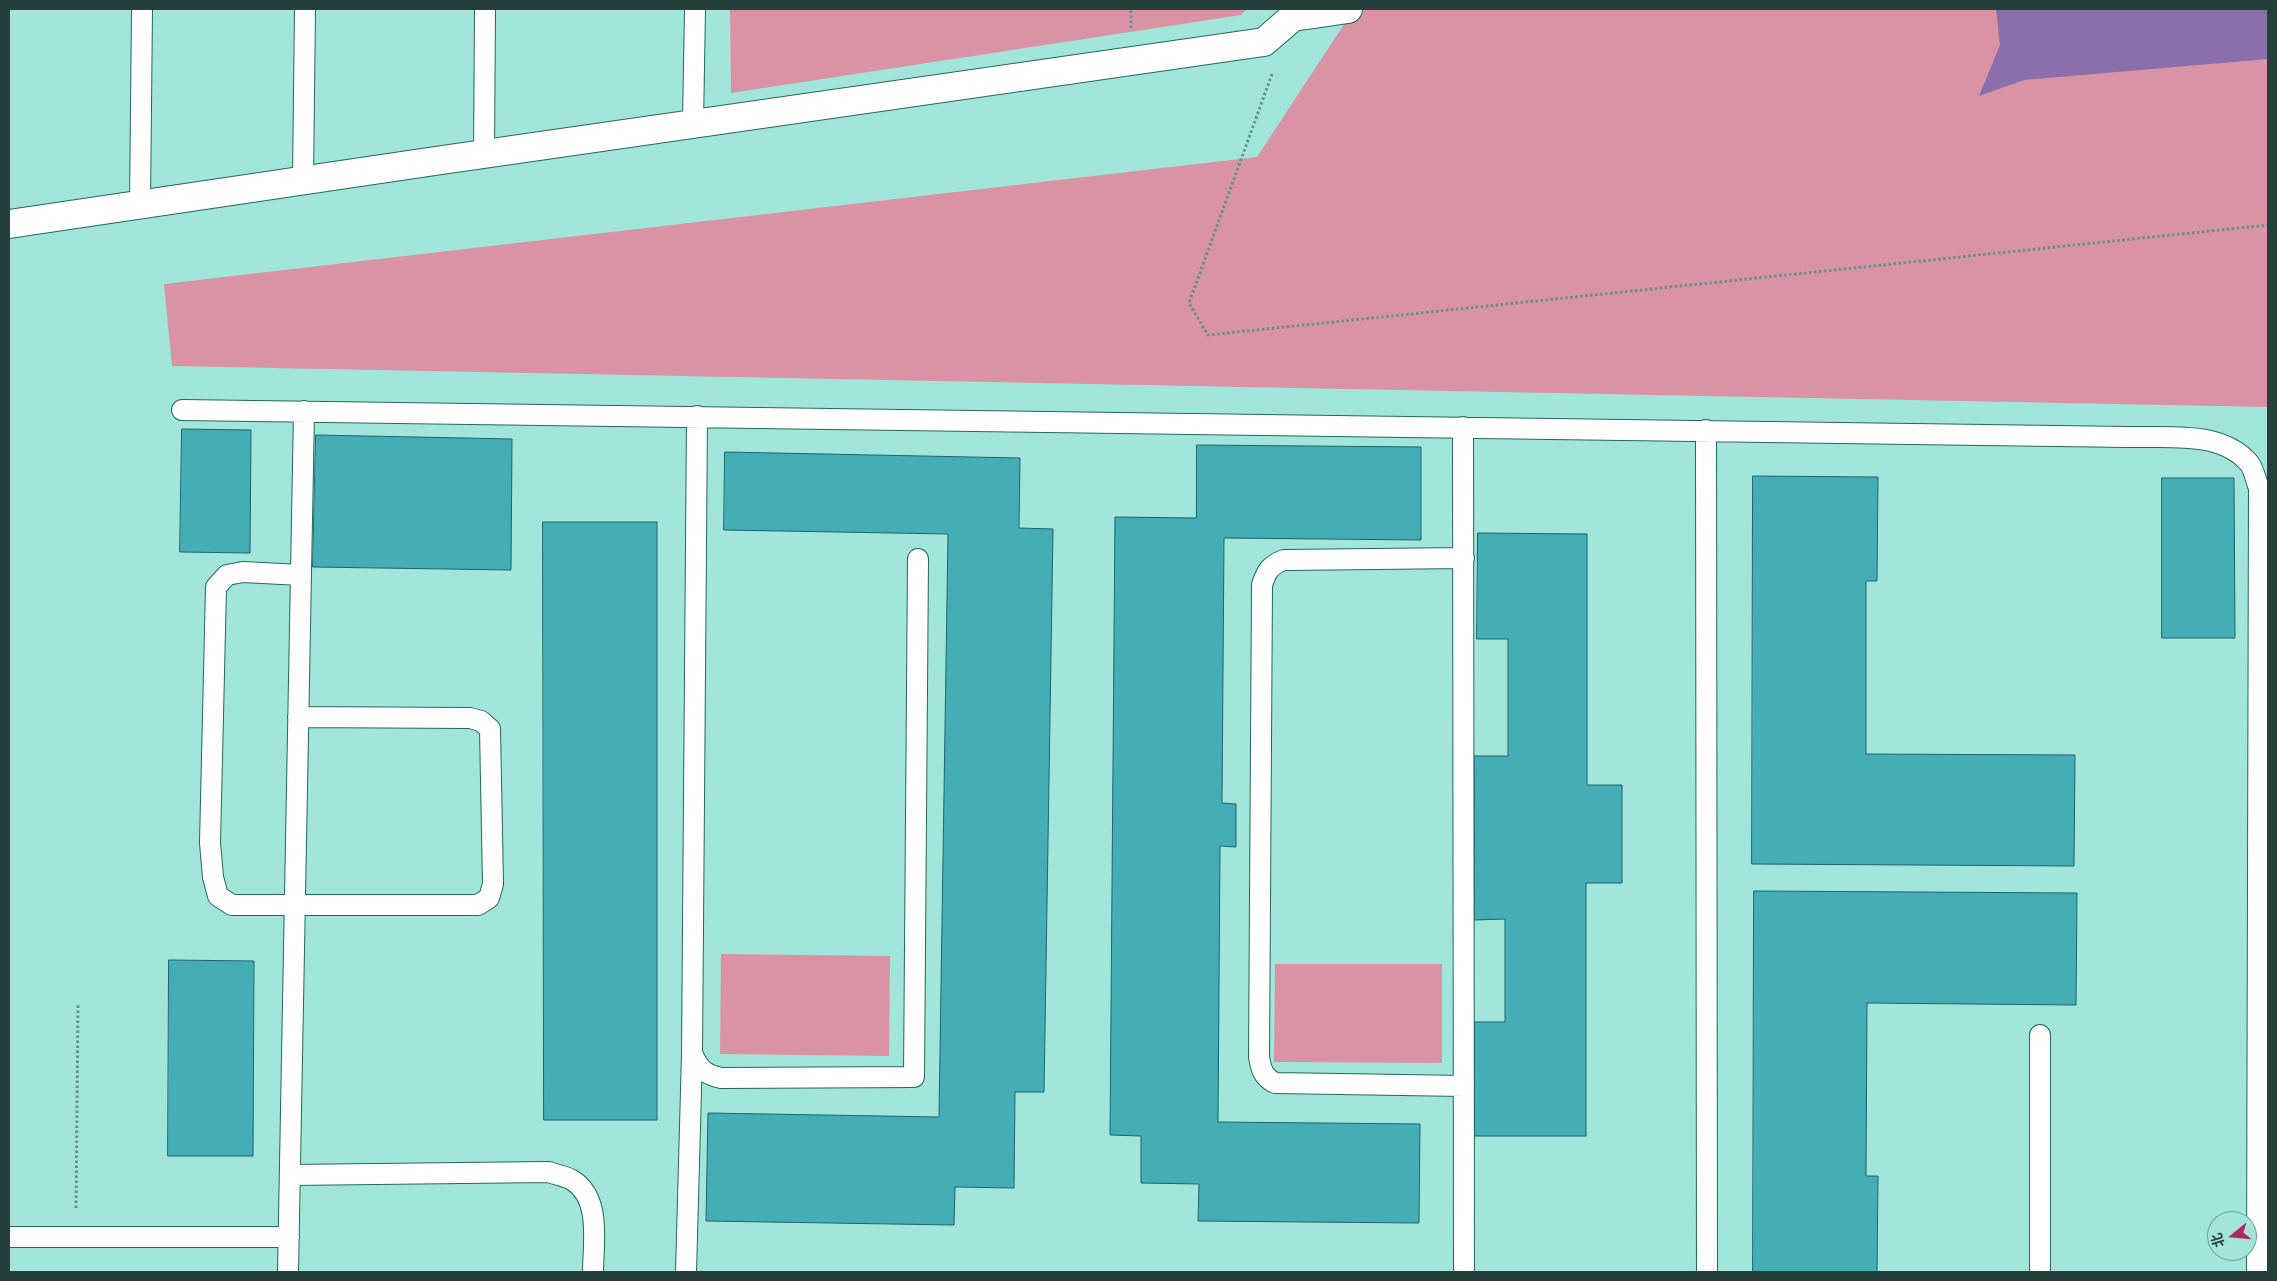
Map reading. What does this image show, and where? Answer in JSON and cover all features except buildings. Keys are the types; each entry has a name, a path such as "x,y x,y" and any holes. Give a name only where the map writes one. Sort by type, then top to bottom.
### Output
{"street":[{"path":"9,224 303,179 484,155 1264,42 1296,13 1348,9"}],"lane":[{"path":"140,205 142,9"},
{"path":"303,179 305,9"},
{"path":"484,155 485,9"},
{"path":"693,124 695,9"},
{"path":"182,410 1706,430 2192,439 2212,442 2231,448 2250,464 2259,488 2257,1272"},
{"path":"288,1272 304,411"},
{"path":"686,1272 692,1053 697,416"},
{"path":"1463,427 1464,1272"},
{"path":"1706,430 1708,1272"},
{"path":"692,1053 698,1068 707,1074 721,1078 914,1077 918,558"},
{"path":"1464,558 1284,560 1274,563 1266,572 1262,585 1259,1056 1261,1070 1267,1079 1275,1083 1464,1086"},
{"path":"298,717 470,718 481,721 490,728 493,884 489,898 478,904 295,905 232,904 218,896 213,877 210,843 216,587 227,575 243,572 301,575"},
{"path":"2040,1035 2040,1272"},
{"path":"290,1175 549,1172 572,1180 590,1202 594,1216 593,1272"},
{"path":"9,1237 289,1237"}],"path":[{"path":"1273,72 1189,303 1208,335 2268,225"},
{"path":"76,1237 78,1004"}],"shaded area":[{"path":"730,9 1247,9 1241,15 731,93"},
{"path":"1351,9 2268,9 2268,407 172,366 164,284 1257,157 1345,23"},
{"path":"1996,9 2268,9 2268,59 2024,80 1979,96 2000,45"},
{"path":"721,954 890,956 889,1056 720,1054"},
{"path":"1275,964 1442,964 1442,1063 1274,1062"}]}
